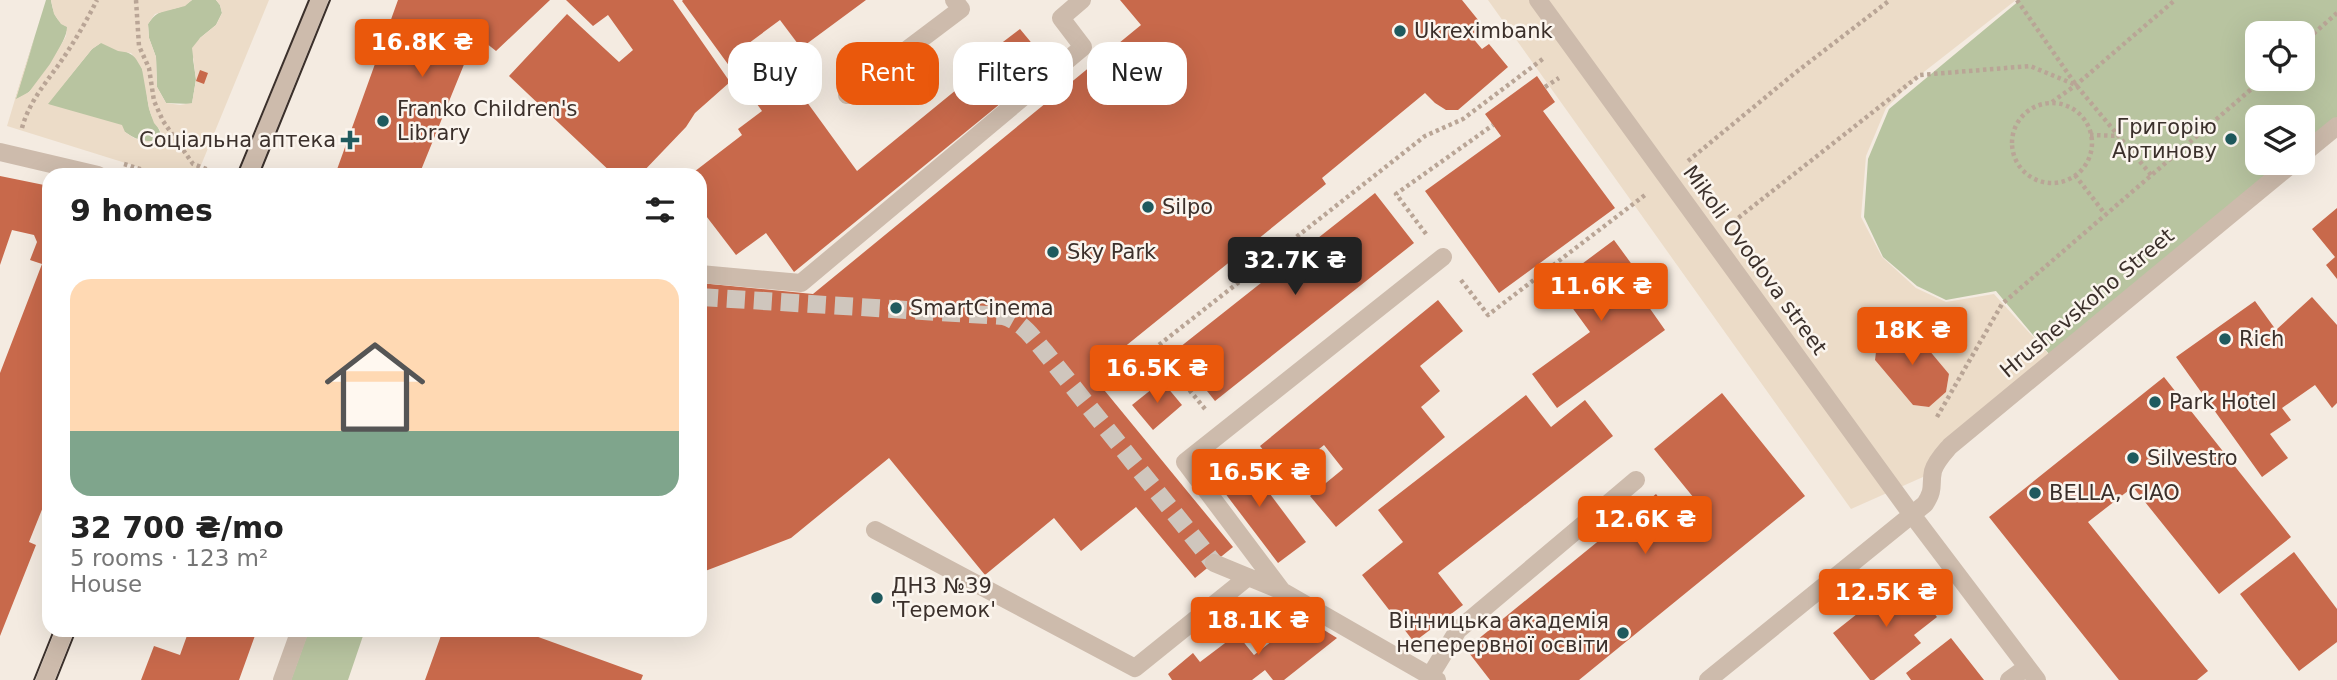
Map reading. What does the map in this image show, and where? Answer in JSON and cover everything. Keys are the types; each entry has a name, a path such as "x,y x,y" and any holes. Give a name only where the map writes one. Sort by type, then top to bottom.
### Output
{"street":[{"path":"251,168 319,0"},
{"path":"917,42 961,9 954,0"},
{"path":"707,275 801,282 1083,47 1060,18 1082,0"},
{"name":"Mikoli Ovodova street","path":"1538,0 1912,515 2032,673"},
{"path":"2315,144 2337,126"},
{"path":"0,152 68,168"},
{"name":"Hrushevskoho Street","path":"1708,680 1925,505 1934,485 1933,473 1937,463 1950,446 2278,175"},
{"path":"1282,591 1185,462 1443,257"},
{"path":"1214,563 1282,591 1434,678 1458,630 1636,480"},
{"path":"875,530 1135,668 1248,577"},
{"path":"45,680 62,637"},
{"path":"282,680 297,637"},
{"path":"2009,680 2032,673"}],"path":[{"path":"25,116 97,0"},
{"path":"136,0 139,46 149,68 154,101 163,121 193,164 204,168"},
{"path":"1493,125 1396,194 1488,316 1668,178 1795,72 1890,0"},
{"path":"2017,0 2076,85 2152,176"},
{"path":"2052,103 2175,0"},
{"path":"2315,32 2337,13"},
{"path":"1223,432 1155,348 1425,136 1463,119 1567,40"},
{"path":"1712,239 1920,75 2030,66 2076,85"},
{"path":"1937,418 2002,304 2249,91"},
{"path":"2052,103 2065,106 2086,122 2091,147 2089,157 2075,175 2066,180 2044,182 2023,171 2015,160 2013,134 2018,122 2027,112 2038,105 2052,103"},
{"path":"2090,135 2119,136"},
{"path":"2075,175 2105,214"}],"green space":[{"path":"46,0 51,0 56,16 68,27 66,35 41,78 28,92 15,100"},
{"path":"192,0 216,0 222,13 216,25 200,38 193,59 196,79 192,104 166,103 157,87 156,57 149,38 148,24 158,13"},
{"path":"2020,0 2337,0 2337,126 2315,144 2315,105 2245,105 2245,175 2278,175 2054,360 1996,291 1946,300 1917,286 1883,257 1864,217 1868,159 1889,109"},
{"path":"102,42 132,55 141,66 151,115 161,136 157,139 138,139 47,104 92,49"},
{"path":"306,637 363,637 348,680 291,680"}],"shaded area":[{"path":"51,0 192,0 185,6 155,14 148,24 149,38 156,57 157,87 166,103 180,105 192,103 196,80 192,48 216,25 222,13 216,0 269,0 200,168 142,168 7,126 35,37 16,99 29,92 50,64 66,36 67,27 61,24 54,14","holes":["101,43 118,51 131,53 142,69 149,109 160,130 161,136 152,142 134,138 125,132 122,125 48,104 92,49"]},
{"path":"1488,0 2016,0 1920,75 1886,108 1866,156 1861,217 1882,257 1916,288 1946,302 1994,294 2054,360 1932,473 1851,509","holes":["1896,328 1913,331 1949,374 1946,392 1929,407 1913,405 1875,360 1877,343"]}],"building":[{"path":"398,0 550,0 496,51 476,35 422,168 338,168"},
{"path":"566,0 673,0 728,79 728,84 695,113 686,127 647,168 607,168 509,76 567,14 619,62 633,50 608,15 593,26"},
{"path":"683,0 866,0 809,42 796,42 780,20 750,42 728,42 728,64"},
{"name":"Sky Park","path":"1120,0 1462,0 1483,26 1471,36 1482,49 1489,44 1508,67 1458,110 1446,110 1425,93 1322,178 1326,184 1091,374 1233,547 1195,578 1136,507 1081,551 1054,518 985,575 889,458 791,538 707,570 707,284 813,294 1043,105 1073,105 1073,81 1087,69 1087,105 1187,105 1187,42 1120,42 1141,25"},
{"path":"1020,29 1031,42 1003,42"},
{"path":"200,70 208,73 204,84 196,81"},
{"path":"1537,76 1555,102 1543,111 1615,208 1499,293 1425,191 1501,136 1485,114"},
{"path":"953,92 953,105 999,105 794,272 766,233 736,255 707,217 707,168 699,168 742,135 738,129 762,111 758,105 809,105 857,171"},
{"path":"0,176 42,185 42,264 30,260 37,242 34,235 12,230 0,265"},
{"path":"1375,193 1414,243 1215,401 1175,351"},
{"path":"2337,208 2337,279 2326,265 2335,257 2312,229"},
{"path":"1614,240 1655,296 1646,303 1665,330 1557,408 1532,374 1590,332 1555,284"},
{"path":"42,264 42,510 29,542 36,545 0,636 0,373"},
{"path":"2312,297 2337,325 2337,403 2332,408 2315,385 2282,408 2291,420 2270,434 2288,458 2262,477 2176,357 2255,301 2276,330"},
{"path":"1438,300 1463,331 1420,366 1440,391 1421,407 1445,437 1336,527 1310,496 1343,469 1324,445 1285,477 1260,446"},
{"path":"1896,328 1913,331 1949,374 1946,392 1929,407 1913,405 1875,360 1877,343"},
{"path":"2164,377 2291,537 2219,594 2133,487 2088,522 2208,671 2197,680 2119,680 1989,517"},
{"path":"1162,381 1182,405 1153,430 1132,405"},
{"path":"1722,393 1805,496 1579,680 1490,680 1466,649 1656,494 1689,536 1711,519 1654,449"},
{"path":"1526,395 1551,427 1585,400 1613,436 1438,573 1463,605 1414,642 1362,575 1403,542 1378,510"},
{"path":"1240,454 1306,542 1278,563 1212,476"},
{"path":"2294,552 2337,609 2337,642 2299,671 2240,594"},
{"path":"1905,576 1937,617 1914,635 1921,643 1874,680 1870,680 1833,633"},
{"path":"1303,617 1337,638 1284,680 1273,680 1265,670 1252,680 1172,680 1168,674 1193,653 1200,662 1237,634 1254,655"},
{"path":"186,637 254,637 239,680 141,680 154,646 180,655"},
{"path":"440,637 538,637 643,675 641,680 425,680"},
{"path":"1951,638 1984,680 1911,680 1906,673"}],"tunnel":[{"path":"707,297 1003,316 1010,319 1022,326 1036,341 1214,563"}],"tram line":[{"path":"240,168 309,0"},
{"path":"262,168 330,0"},
{"path":"34,680 51,637"},
{"path":"56,680 73,637"}],"place":[{"name":"Ukreximbank","path":"1400,31"},
{"name":"Franko Children's Library","path":"383,121"},
{"name":"Григорію Артинову","path":"2231,139"},
{"name":"Соціальна аптека","path":"350,140"},
{"name":"Silpo","path":"1148,207"},
{"name":"Sky Park","path":"1053,252"},
{"name":"SmartCinema","path":"896,308"},
{"name":"Rich","path":"2225,339"},
{"name":"Park Hotel","path":"2155,402"},
{"name":"Silvestro","path":"2133,458"},
{"name":"BELLA, CIAO","path":"2035,493"},
{"name":"ДНЗ №39 'Теремок'","path":"877,598"},
{"name":"Вінницька академія неперервної освіти","path":"1623,633"}]}
